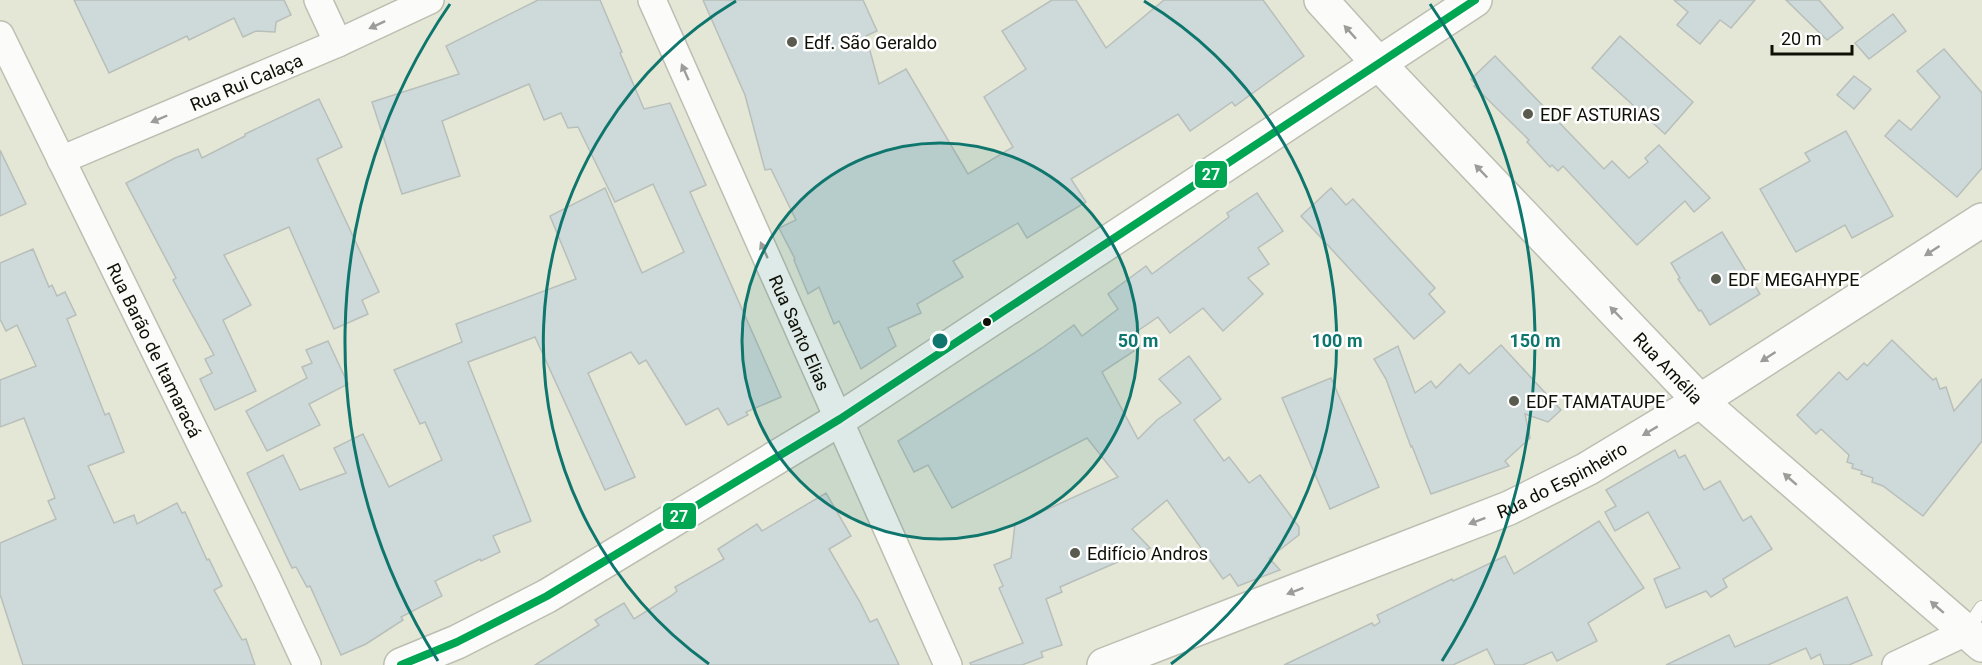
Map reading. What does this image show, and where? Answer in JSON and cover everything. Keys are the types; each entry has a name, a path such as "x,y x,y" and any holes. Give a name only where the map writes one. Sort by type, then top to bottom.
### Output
{"street":[{"path":"318,0 338,43"},
{"name":"Rua Rui Calaça","path":"62,160 338,43 430,0"},
{"name":"Rua Santo Elias","path":"652,0 948,665"},
{"name":"Rua Amélia","path":"1321,0 1379,64 1700,401 1976,628"},
{"path":"401,665 457,642 548,596 840,419 1475,0"},
{"name":"Rua Barão de Itamaracá","path":"0,35 307,665"},
{"name":"Rua do Espinheiro","path":"1104,665 1509,508 1587,469 1700,401 1982,220"},
{"path":"1896,665 1976,628"}],"building":[{"path":"74,0 284,0 291,15 276,22 275,32 256,31 243,37 234,18 189,40 187,36 109,73"},
{"path":"538,0 600,0 644,109 670,103 706,185 690,192 781,397 746,412 748,415 728,425 718,408 686,425 646,360 639,364 631,352 588,373 635,477 605,490 535,337 468,362 531,521 493,536 500,552 435,581 442,596 401,617 403,620 366,644 341,655 310,586 307,587 296,567 292,568 247,473 283,455 300,490 346,473 334,448 363,434 389,487 442,460 425,422 420,424 394,370 462,342 456,324 576,279 550,216 605,188 642,273 684,252 653,184 615,202 578,127 568,128 561,113 544,120 529,84 442,121 460,176 402,194 372,102 459,74 446,46"},
{"path":"703,0 863,0 877,31 866,36 879,84 906,69 968,174 1013,147 984,97 1026,69 1002,31 1052,0 1076,0 1106,48 1164,0 1263,0 1304,56 1235,106 1232,102 1190,131 1178,114 1071,179 1086,202 1027,238 1018,223 953,261 963,277 917,304 921,313 888,328 896,346 861,369 839,321 834,324 819,287 808,294 795,259 779,228 796,220 771,169 765,170 745,95"},
{"path":"1674,0 1755,0 1731,28 1720,20 1700,44 1677,25 1688,12"},
{"path":"1786,0 1819,0 1843,28 1827,40"},
{"path":"1893,14 1906,31 1869,59 1855,43"},
{"path":"1620,36 1693,102 1665,134 1592,68"},
{"path":"1944,49 1982,93 1982,168 1957,197 1885,136 1899,120 1911,130 1940,97 1917,71"},
{"path":"1495,56 1604,169 1612,161 1629,178 1648,162 1645,158 1659,145 1710,198 1694,212 1685,201 1637,245 1563,166 1558,171 1552,165 1550,167 1527,142 1529,140 1474,86 1476,85 1471,79"},
{"path":"1854,76 1871,89 1854,109 1837,95"},
{"path":"319,99 342,147 317,159 379,292 362,300 368,314 334,329 289,227 224,255 251,305 223,320 256,391 215,410 200,379 212,373 205,359 214,355 173,280 176,278 126,183 198,149 202,158 245,134"},
{"path":"1846,131 1893,216 1852,238 1845,225 1796,252 1760,189 1810,161 1805,153"},
{"path":"0,150 26,204 0,216"},
{"path":"1331,188 1346,205 1353,199 1435,288 1429,294 1445,312 1414,339 1301,216"},
{"path":"1257,193 1283,231 1258,248 1269,264 1248,278 1263,294 1223,331 1203,308 1170,333 1158,317 1126,339 1134,351 1102,372 1138,439 1157,420 1181,403 1159,379 1189,356 1221,399 1194,420 1224,461 1229,457 1249,483 1260,475 1299,527 1299,535 1269,558 1280,570 1238,586 1230,574 1223,579 1167,500 1132,529 1150,548 1060,587 1062,592 1046,599 1062,645 1041,652 1043,657 1022,665 971,665 970,663 1023,643 999,588 1003,586 994,565 1011,558 1015,524 1118,477 1087,438 952,508 928,465 914,472 898,441 1074,325 1082,336 1118,309 1108,294 1146,266 1152,274 1229,217 1227,213"},
{"name":"EDF MEGAHYPE","path":"1722,232 1760,294 1710,325 1678,279 1680,278 1671,263"},
{"path":"33,249 49,287 52,285 57,296 65,292 76,315 67,319 105,415 109,413 124,452 88,466 114,523 134,515 137,524 177,503 182,513 185,512 222,586 214,590 242,640 246,639 255,665 23,665 0,594 0,543 56,519 48,501 55,498 24,418 0,427 0,380 36,366 17,325 6,331 0,319 0,263"},
{"path":"1892,340 1933,380 1936,378 1940,389 1946,387 1954,411 1982,379 1982,441 1923,516 1883,486 1872,482 1873,478 1852,468 1853,464 1847,462 1849,455 1821,429 1816,434 1797,415 1839,372 1847,380 1864,363 1867,366"},
{"path":"328,341 348,384 309,404 320,425 267,451 246,411 307,378 302,367 312,363 306,350"},
{"path":"1501,345 1561,410 1548,422 1525,414 1530,438 1505,461 1509,466 1431,494 1386,379 1374,359 1398,346 1415,393 1431,381 1436,388 1460,364 1469,374"},
{"path":"1331,378 1379,487 1330,509 1282,398"},
{"path":"1675,450 1679,458 1685,455 1704,490 1720,481 1743,521 1751,516 1772,549 1723,579 1727,587 1711,597 1706,591 1666,608 1654,579 1680,568 1648,512 1615,531 1605,512 1616,506 1606,490"},
{"path":"826,493 851,536 829,549 870,622 877,619 899,665 535,665 599,625 595,620 624,603 634,619 671,596 677,591 675,587 724,559 718,549 757,524 762,531"},
{"path":"1599,521 1644,588 1588,623 1597,641 1557,661 1552,652 1523,665 1495,665 1487,649 1453,665 1284,665 1372,623 1374,626 1380,622 1377,615 1505,556 1514,574"},
{"path":"1847,597 1872,655 1849,665 1824,665 1820,654 1811,659 1806,648 1768,665 1666,665 1729,635 1735,647"}],"transit line":[{"name":"27","path":"401,665 457,642 547,596 840,419 1475,0"}],"place":[{"name":"Edf. São Geraldo","path":"792,42"},
{"name":"EDF ASTURIAS","path":"1528,114"},
{"name":"EDF MEGAHYPE","path":"1716,279"},
{"name":"EDF TAMATAUPE","path":"1514,401"},
{"name":"Edifício Andros","path":"1075,553"}]}
